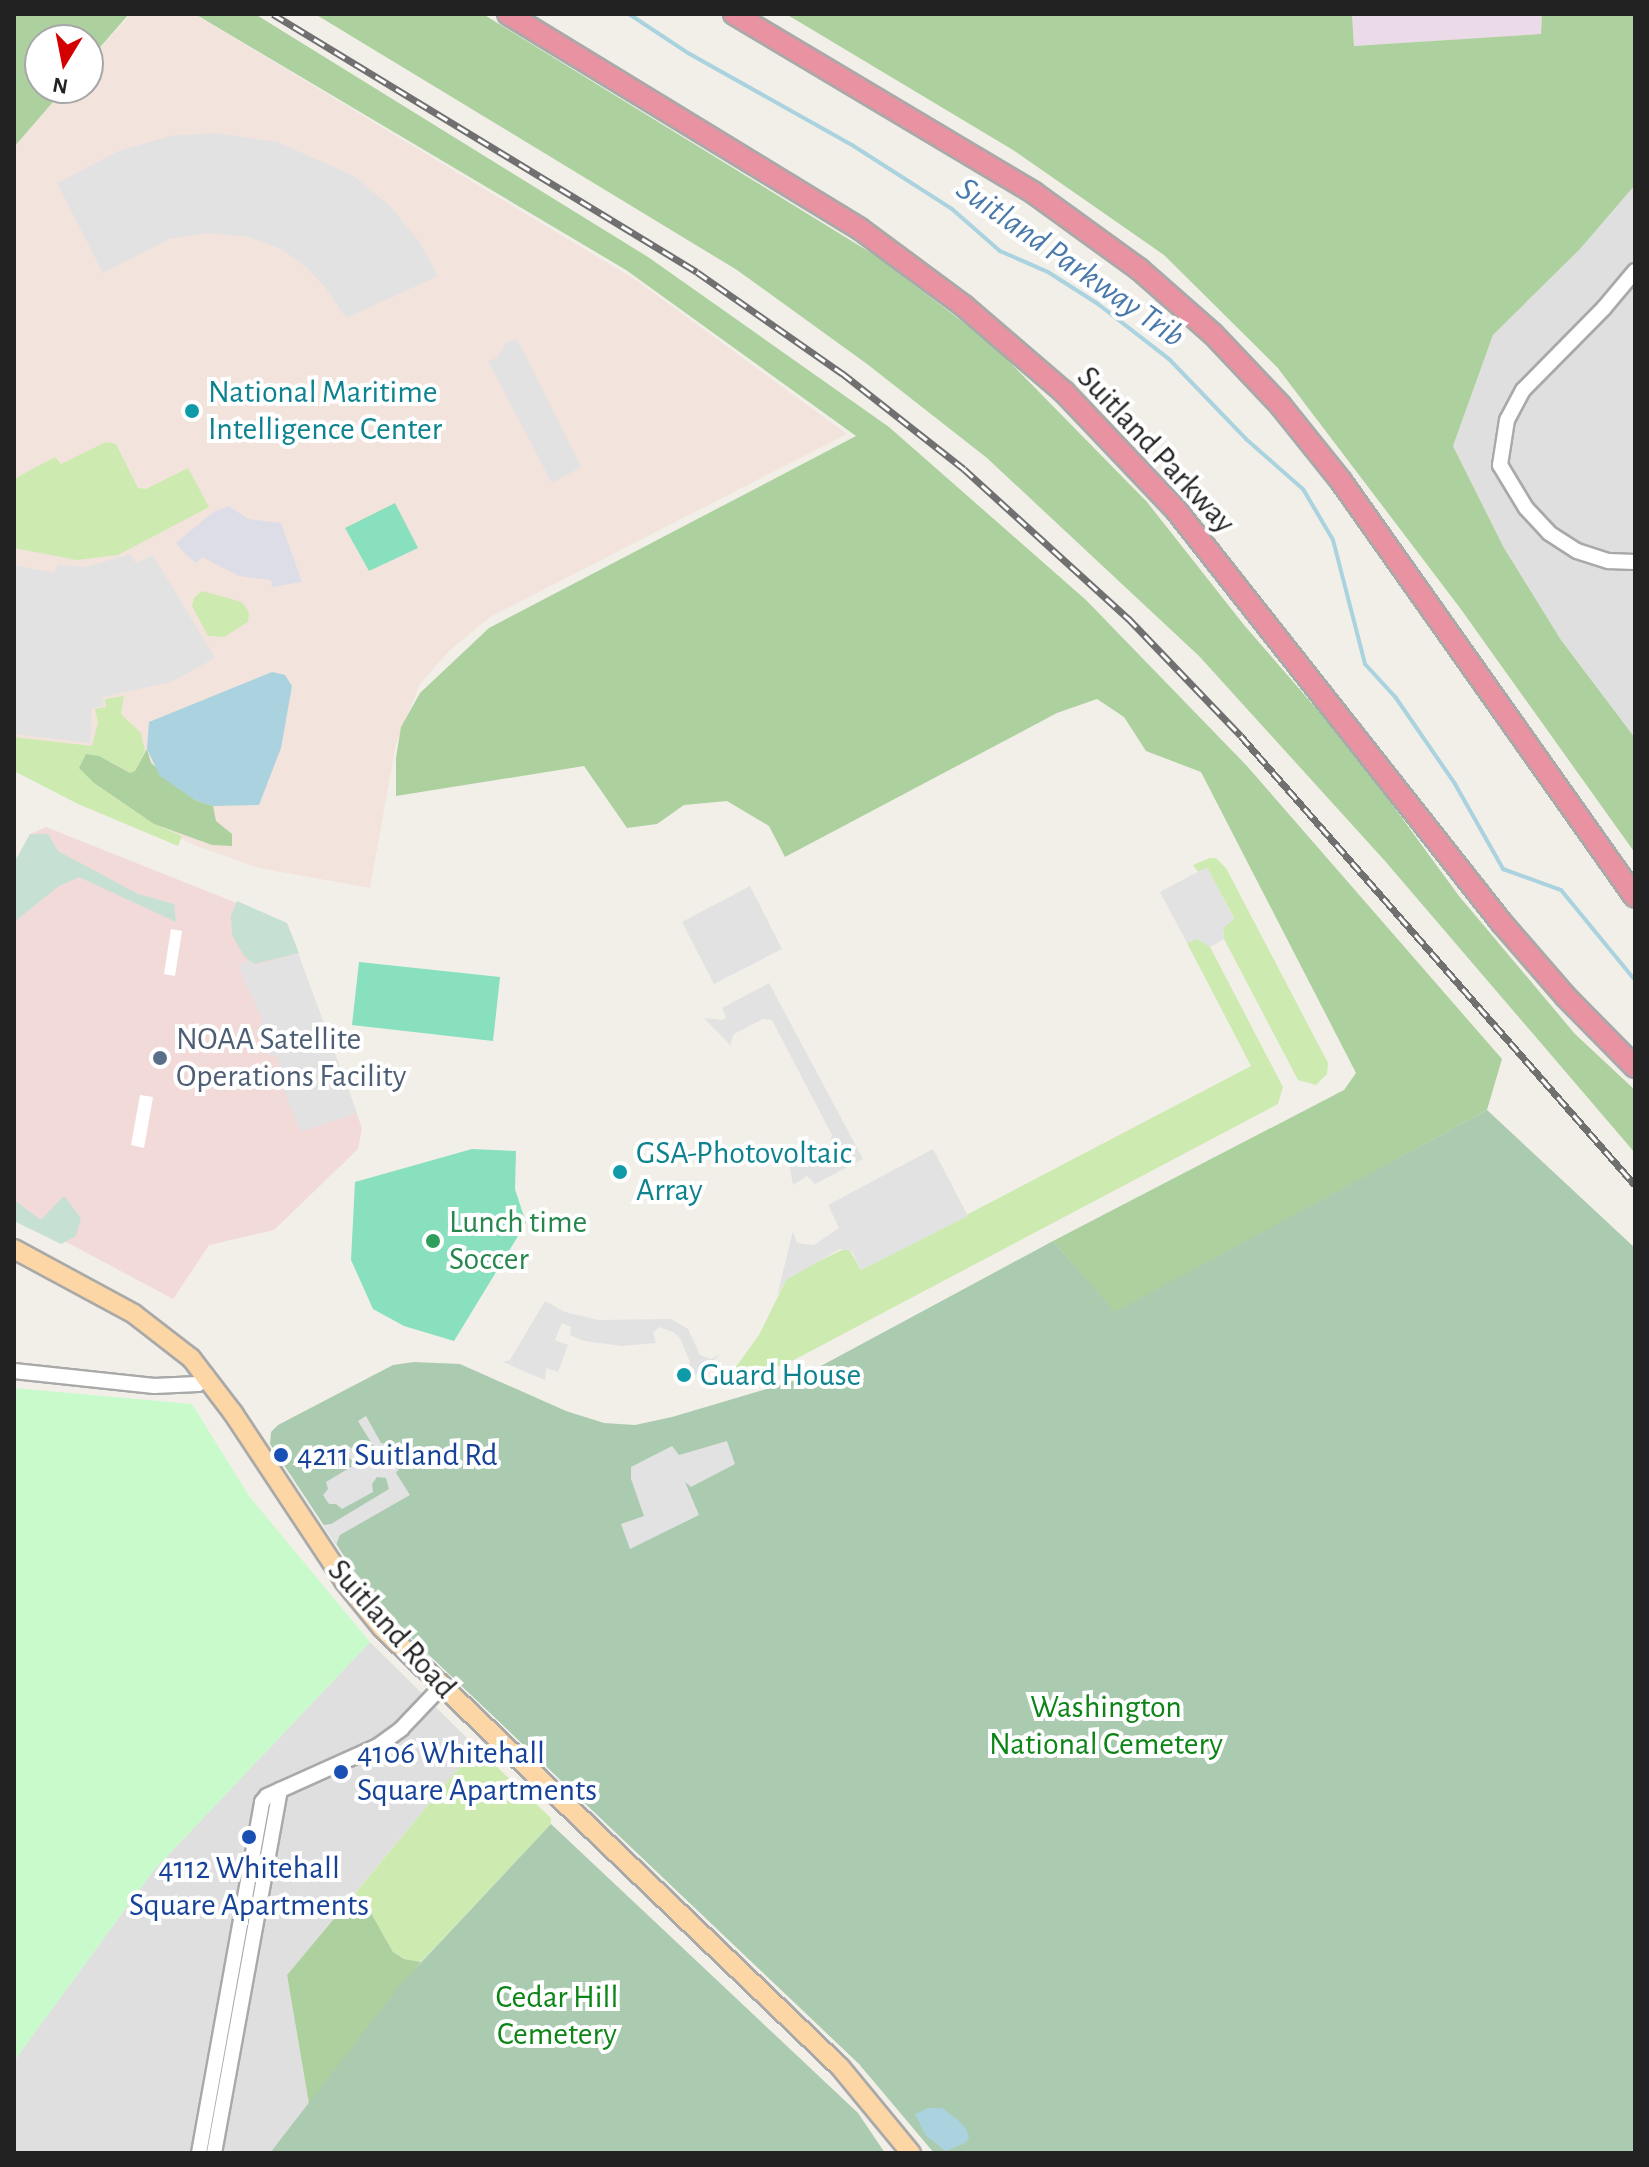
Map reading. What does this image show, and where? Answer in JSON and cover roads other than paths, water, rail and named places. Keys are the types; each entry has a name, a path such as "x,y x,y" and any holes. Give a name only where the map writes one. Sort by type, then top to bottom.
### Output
{"highway":[{"name":"Suitland Parkway","path":"508,14 860,229 940,286 1048,377 1176,510 1501,922 1565,996 1635,1067"},
{"path":"734,14 1034,193 1139,269 1213,334 1281,406 1332,469 1635,897"}],"main road":[{"name":"Suitland Road","path":"14,1249 150,1324 177,1344 207,1376 344,1581 382,1628 840,2067 911,2153"}],"street":[{"path":"1635,271 1604,308 1523,390 1507,420 1500,465 1526,508 1549,533 1577,551 1608,561 1635,562"},
{"path":"14,1371 154,1386 198,1384 207,1376"},
{"path":"199,2153 262,1802 280,1790 378,1746 401,1729 441,1687"},
{"path":"214,2153 280,1790"}],"water":[{"path":"272,672 285,675 292,686 281,748 259,805 213,806 195,800 160,776 147,749 149,722"},
{"path":"928,2108 942,2108 958,2120 969,2138 965,2143 946,2151 926,2136 915,2114"}],"waterway":[{"name":"Suitland Parkway Trib","path":"629,14 688,53 852,145 952,209 1000,251 1048,272 1098,304 1169,359 1246,439 1303,489 1333,540 1365,664 1396,698 1455,784 1503,869 1561,890 1635,980"}],"railway":[{"path":"273,14 697,272 842,373 964,469 1128,618 1241,736 1635,1185"}],"place":[{"name":"National Maritime Intelligence Center","path":"192,411"},
{"name":"NOAA Satellite Operations Facility","path":"160,1058"},
{"name":"GSA-Photovoltaic Array","path":"620,1172"},
{"name":"Lunch time Soccer","path":"433,1241"},
{"name":"Guard House","path":"684,1375"},
{"name":"4211 Suitland Rd","path":"281,1455"},
{"name":"4106 Whitehall Square Apartments","path":"341,1772"},
{"name":"4112 Whitehall Square Apartments","path":"249,1837"}],"park label":[{"name":"Washington National Cemetery","path":"1106,1726"},
{"name":"Cedar Hill Cemetery","path":"557,2016"}]}
